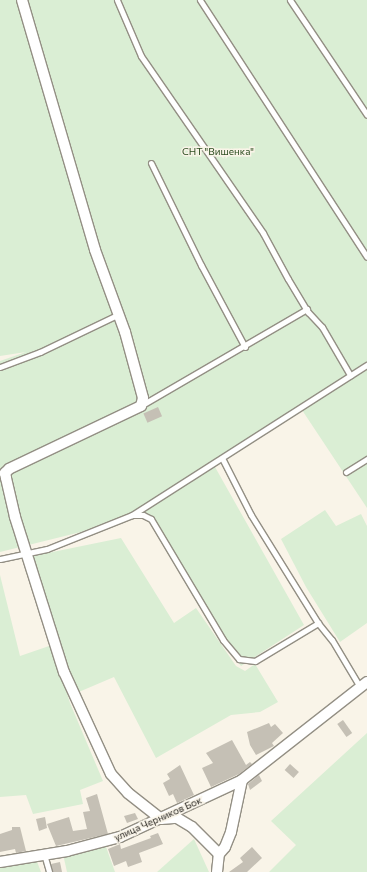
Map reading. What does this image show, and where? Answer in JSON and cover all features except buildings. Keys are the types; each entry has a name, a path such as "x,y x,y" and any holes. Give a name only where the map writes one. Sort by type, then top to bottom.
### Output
{"street":[{"path":"22,0 95,250 136,370 144,398 141,406 9,469 3,477 25,554 64,672 111,774 128,793 161,819 174,818 185,822 219,854"},
{"name":"улица Черников Бок","path":"0,862 120,837 242,780 364,685"},
{"path":"217,872 219,854 225,847 231,832 242,780"}],"lane":[{"path":"117,0 141,56 263,233 307,309 322,327 350,375"},
{"path":"200,0 367,257"},
{"path":"290,0 367,115"},
{"path":"151,163 215,294 245,347"},
{"path":"141,406 245,347 307,309"},
{"path":"0,367 40,352 117,315"},
{"path":"0,559 47,549 132,515 367,365"},
{"path":"222,458 254,521 318,624 332,640 364,685"},
{"path":"346,472 367,459"},
{"path":"132,515 143,515 151,519 224,640 240,659 255,661 318,624"},
{"path":"44,854 49,872"}],"green space":[{"name":"СНТ \"Вишенка\"","path":"0,0 367,0 367,508 302,410 215,467 304,625 241,666 216,633 150,522 142,518 125,515 81,532 0,552 0,361 26,352 0,356"},
{"path":"325,510 336,526 361,514 367,526 367,623 340,642 306,587 281,539"},
{"path":"121,538 174,623 196,608 236,666 245,671 255,664 278,702 260,712 231,715 156,758 114,677 74,694 33,556"},
{"path":"0,575 20,656 52,645 70,703 103,781 80,790 83,804 33,814 26,795 0,797"},
{"path":"367,733 367,872 269,872 296,845 271,821"},
{"path":"194,839 209,872 157,872"},
{"path":"105,844 115,872 67,872 63,854"},
{"path":"36,859 41,872 0,872 0,865"}]}
